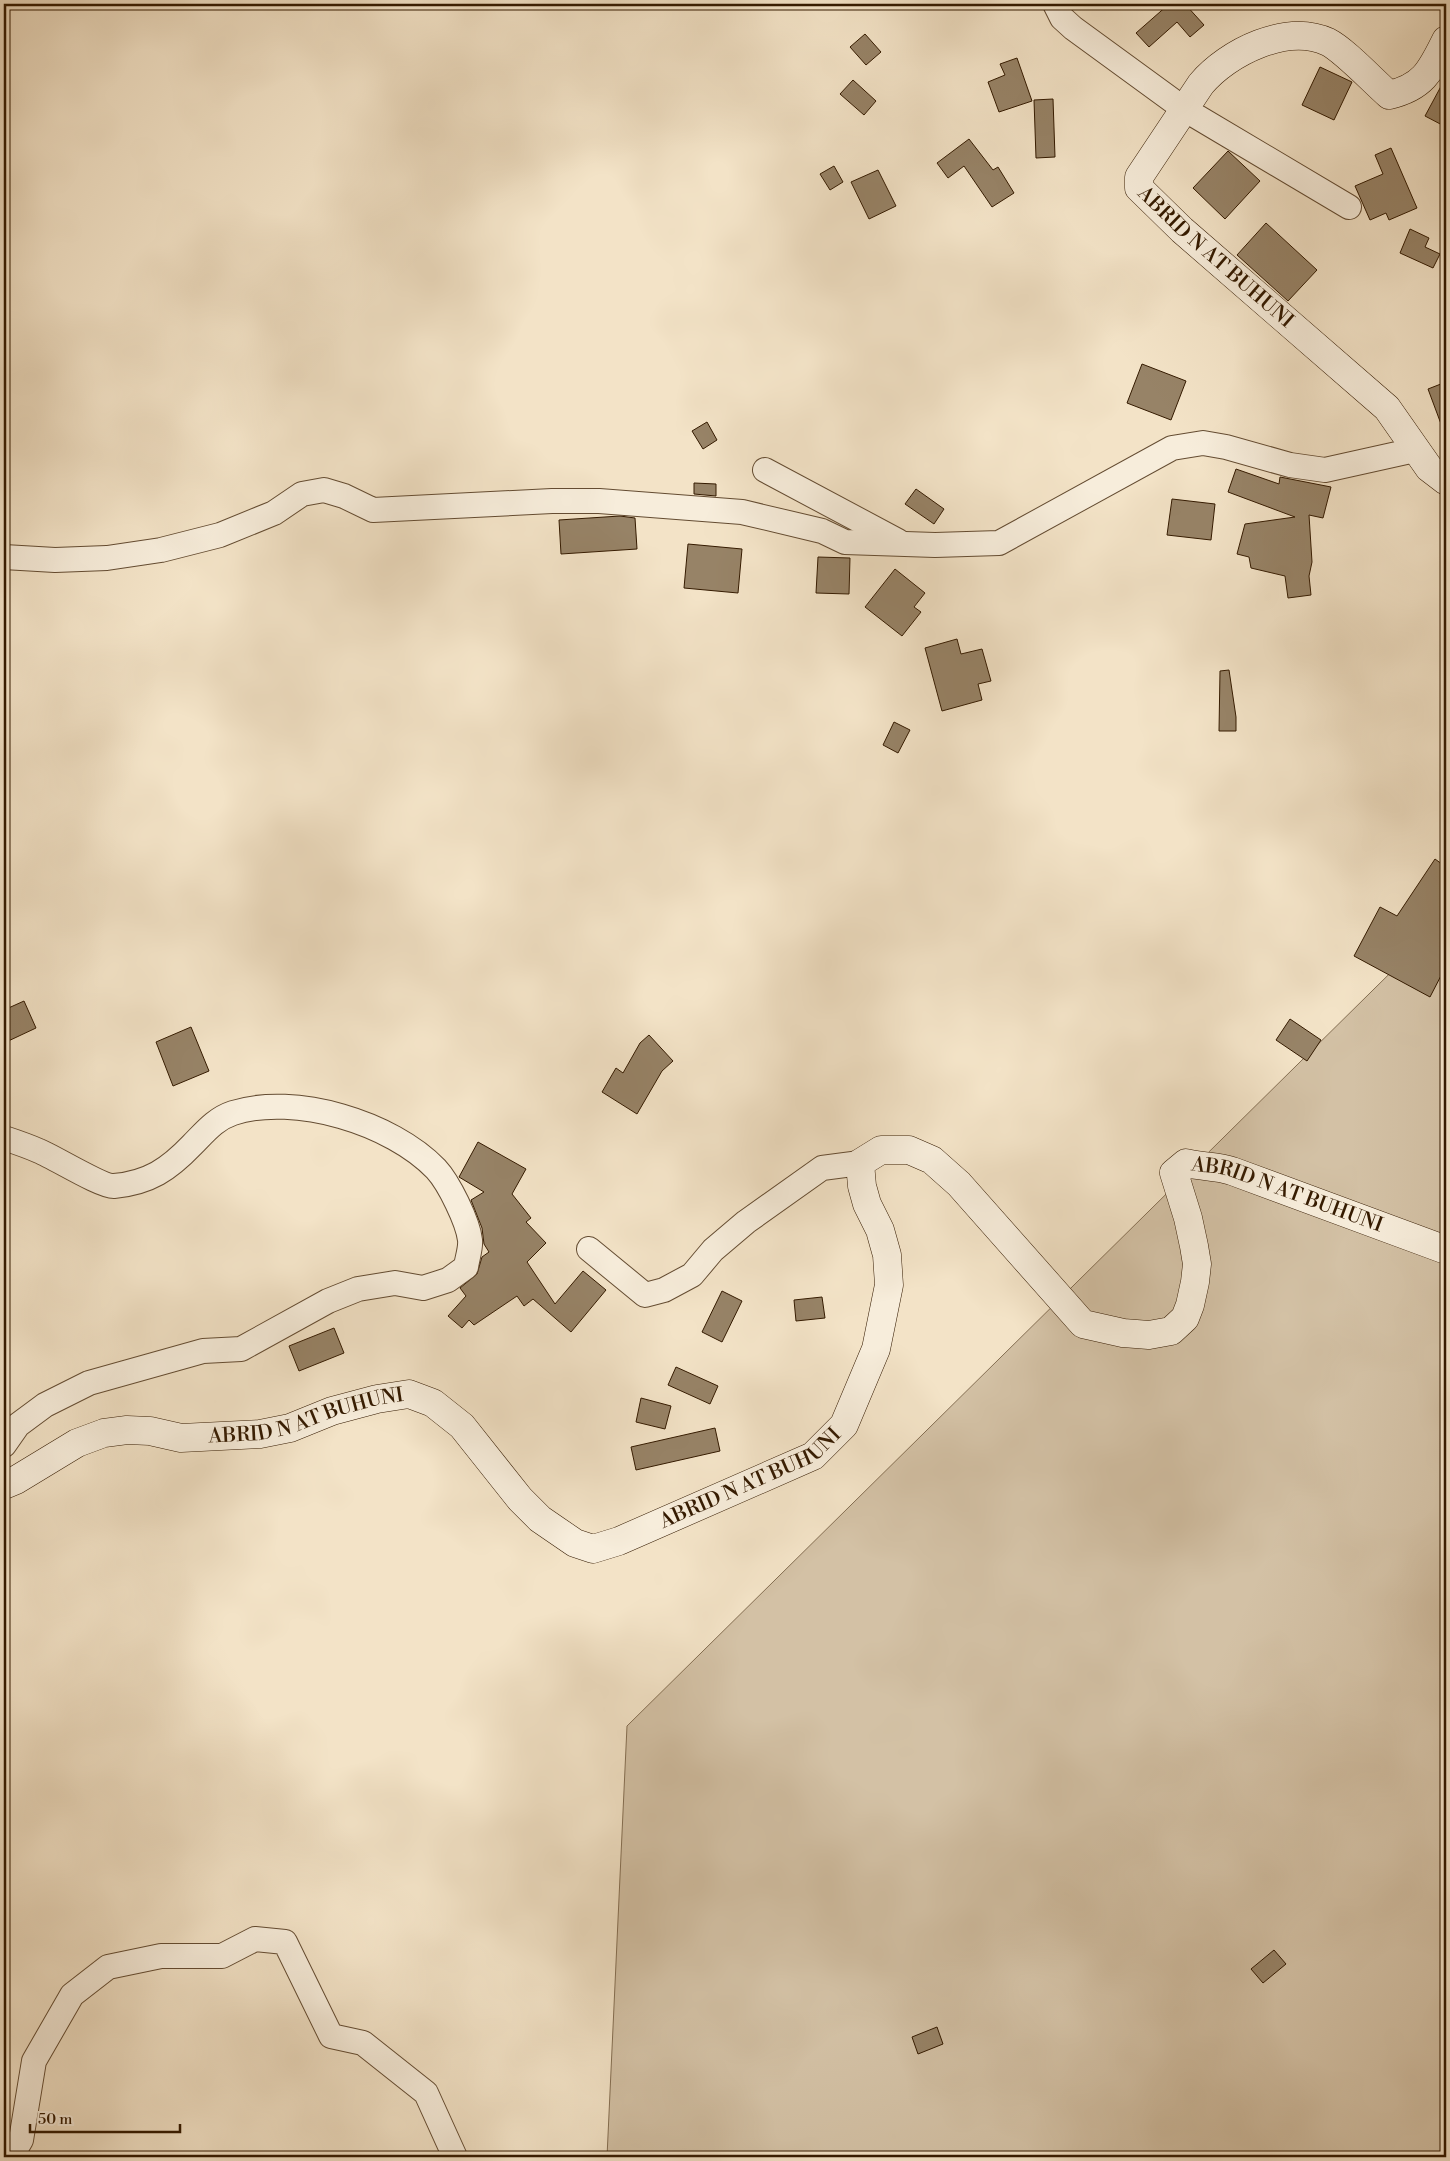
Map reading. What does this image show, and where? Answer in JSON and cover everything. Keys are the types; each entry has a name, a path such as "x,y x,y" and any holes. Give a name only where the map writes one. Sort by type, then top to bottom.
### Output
{"street":[{"path":"1055,4 1062,18 1073,28 1184,109 1349,207"},
{"name":"ABRID N AT BUHUNI","path":"1446,40 1431,70 1418,84 1403,92 1389,95 1328,42 1298,35 1273,39 1246,49 1209,74 1139,177 1139,188 1182,230 1387,408 1429,468 1446,481"},
{"path":"4,557 55,560 107,558 161,550 220,535 274,512 302,494 324,490 344,496 373,510 576,500 742,512 822,531 845,542 903,544 999,542 1172,448 1203,443 1226,447 1290,466 1324,470 1415,450"},
{"path":"765,470 903,544"},
{"path":"4,1138 38,1150 111,1186 145,1180 164,1172 194,1144 205,1130 232,1113 276,1106 334,1114 359,1121 402,1142 436,1169 447,1184 458,1206 470,1241 466,1266 448,1280 423,1288 394,1283 358,1289 328,1301 241,1349 203,1351 89,1383 45,1405 18,1425 4,1445"},
{"name":"ABRID N AT BUHUNI","path":"4,1485 16,1480 77,1443 104,1433 127,1430 150,1431 181,1438 260,1434 290,1428 332,1411 377,1398 409,1394 433,1403 462,1426 520,1499 540,1519 575,1543 593,1549 619,1541 813,1456 844,1425 876,1349 889,1286 887,1255 880,1230 867,1204 862,1186 860,1163 881,1150 909,1150 932,1160 959,1184 1083,1324 1123,1333 1149,1335 1171,1331 1185,1318 1190,1305 1197,1264 1188,1218 1174,1173 1186,1163 1218,1167 1446,1250"},
{"path":"589,1249 646,1296 664,1290 692,1275 713,1250 746,1222 822,1168 860,1163"},
{"path":"11,2157 21,2140 34,2061 72,1995 108,1967 161,1956 222,1956 255,1938 285,1942 331,2036 363,2042 426,2093 455,2157"}],"shaded area":[{"path":"1446,918 1446,2157 607,2157 627,1726"}],"building":[{"path":"1169,4 1185,4 1204,25 1190,37 1177,22 1149,47 1136,33"},
{"path":"865,34 881,52 866,65 850,47"},
{"path":"1017,58 1032,101 999,112 988,82 1005,75 1000,64"},
{"path":"1320,67 1352,82 1334,120 1302,105"},
{"path":"1446,77 1446,127 1425,116"},
{"path":"853,80 876,101 864,115 840,94"},
{"path":"1053,99 1055,157 1036,158 1034,100"},
{"path":"969,139 993,170 998,167 1014,193 992,207 964,166 948,178 937,163"},
{"path":"1391,148 1417,208 1389,220 1386,213 1370,220 1355,186 1383,174 1375,155"},
{"path":"1228,151 1260,181 1225,219 1193,188"},
{"path":"834,166 843,182 830,190 820,174"},
{"path":"878,170 896,206 869,219 851,182"},
{"path":"1266,223 1317,270 1288,301 1237,255"},
{"path":"1410,229 1429,238 1425,247 1440,254 1433,268 1400,253"},
{"path":"1142,364 1186,381 1171,420 1127,403"},
{"path":"1446,382 1446,432 1444,432 1428,389"},
{"path":"707,422 717,440 703,449 692,431"},
{"path":"1236,469 1279,484 1280,477 1331,487 1323,518 1309,515 1312,562 1309,576 1311,595 1288,598 1285,576 1251,568 1249,557 1237,554 1245,524 1295,517 1228,492"},
{"path":"694,483 716,484 716,496 694,494"},
{"path":"916,489 944,509 934,524 905,504"},
{"path":"1172,499 1215,504 1211,540 1167,535"},
{"path":"620,516 635,518 637,549 561,554 559,520"},
{"path":"688,544 742,549 738,593 684,588"},
{"path":"818,557 850,558 849,594 816,593"},
{"path":"895,569 925,593 914,607 921,612 902,636 865,607"},
{"path":"957,639 961,654 982,649 991,681 978,684 982,700 942,711 925,648"},
{"path":"1229,670 1236,717 1236,731 1219,731 1220,671"},
{"path":"894,722 910,730 898,753 883,745"},
{"path":"1435,859 1446,867 1446,966 1430,997 1354,956 1380,907 1397,916"},
{"path":"24,1001 36,1028 4,1043 4,1010"},
{"path":"1290,1019 1321,1040 1307,1061 1276,1040"},
{"path":"191,1027 209,1071 173,1086 156,1042"},
{"path":"649,1035 673,1061 662,1071 637,1114 602,1092 616,1068 623,1073 640,1043"},
{"path":"478,1142 526,1169 512,1194 531,1218 526,1222 546,1243 527,1262 555,1304 583,1271 606,1290 571,1332 533,1299 524,1306 517,1296 474,1325 469,1320 462,1328 448,1316 466,1296 460,1288 477,1274 482,1257 489,1252 484,1244 482,1228 471,1200 484,1192 459,1177"},
{"path":"722,1291 742,1301 722,1342 702,1332"},
{"path":"822,1297 825,1318 796,1321 794,1300"},
{"path":"334,1328 344,1353 299,1371 289,1346"},
{"path":"676,1367 718,1386 710,1404 668,1385"},
{"path":"641,1398 671,1406 665,1429 636,1422"},
{"path":"715,1428 720,1451 636,1470 631,1447"},
{"path":"1274,1950 1286,1964 1263,1983 1251,1969"},
{"path":"937,2027 943,2044 918,2054 912,2037"}]}
